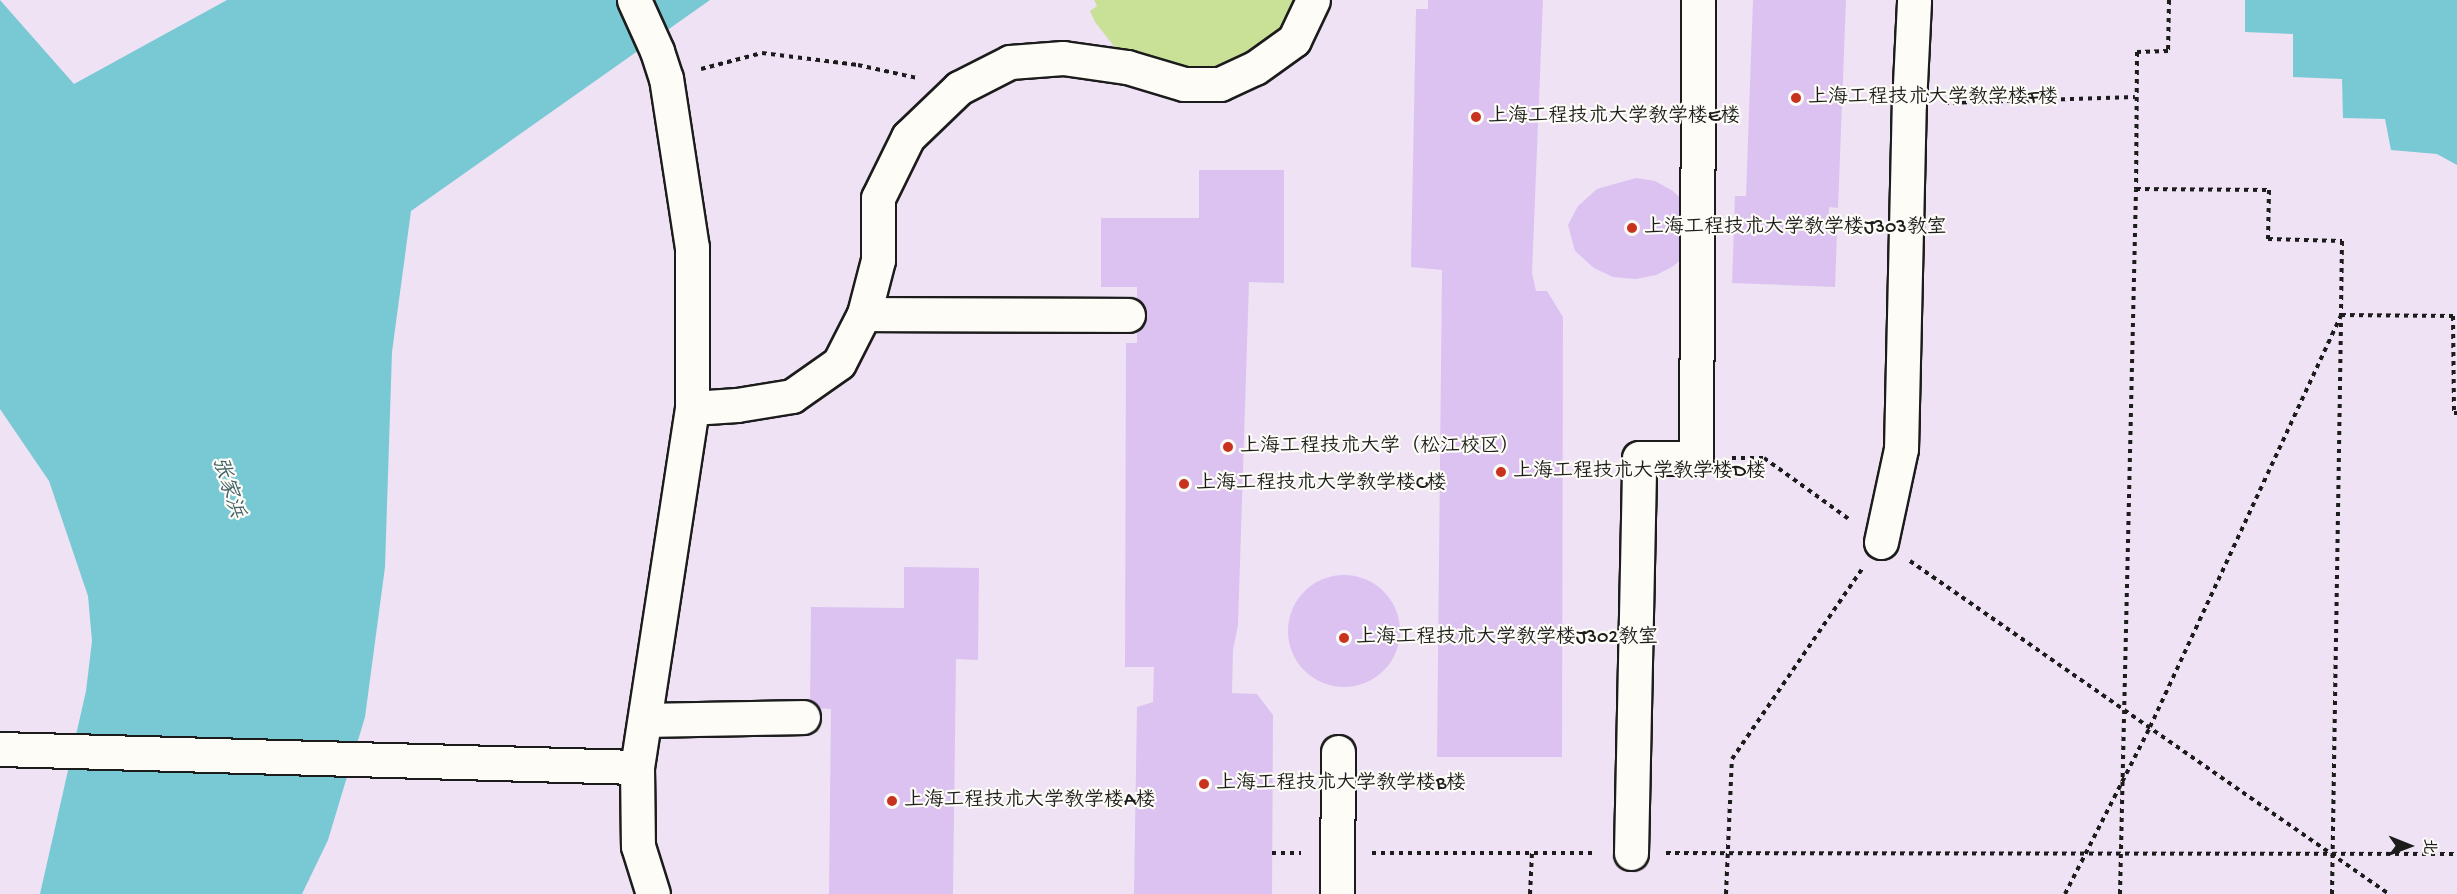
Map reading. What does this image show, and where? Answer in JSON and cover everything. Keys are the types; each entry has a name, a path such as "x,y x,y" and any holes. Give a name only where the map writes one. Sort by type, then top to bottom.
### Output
{"lane":[{"path":"634,0 662,64 692,247 692,408 637,767 638,846 653,894"},
{"path":"692,408 737,405 792,396 839,363 864,314 878,260 878,198 908,136 959,88 1010,62 1063,58 1127,67 1184,84 1220,84 1255,68 1294,40 1313,0"},
{"path":"1631,853 1639,458 1696,458 1698,0"},
{"path":"1881,542 1901,449 1909,104 1914,0"},
{"path":"864,314 1128,315"},
{"path":"646,720 803,717"},
{"path":"10,749 637,767"},
{"path":"1337,894 1338,752"}],"path":[{"path":"2120,894 2137,52 2168,51 2169,0"},
{"path":"662,64 762,53 858,65 959,88"},
{"path":"1909,104 2135,97"},
{"path":"2136,189 2268,190 2268,239 2342,241 2332,894"},
{"path":"2342,315 2454,316 2454,413 2457,413"},
{"path":"2065,894 2150,727 2342,315"},
{"path":"1696,458 1764,458 1881,542 2389,894"},
{"path":"1726,894 1726,853 1732,759 1881,542"},
{"path":"1272,853 2457,854"},
{"path":"1530,894 1532,854"}],"shaded area":[{"name":"上海工程技术大学（松江校区）","path":"0,0 2457,0 2457,894 0,894"}],"green space":[{"path":"1094,0 1295,0 1277,34 1220,84 1124,59 1095,22 1090,11 1097,6"}],"water":[{"name":"张家浜","path":"0,0 74,84 227,0 710,0 411,211 392,352 385,567 365,717 328,840 302,894 40,894 86,691 92,641 88,596 49,481 0,409"},
{"path":"2245,0 2457,0 2457,165 2437,154 2391,150 2385,119 2343,118 2342,79 2293,77 2293,34 2245,32"}],"building":[{"name":"上海工程技术大学教学楼D楼","path":"1428,0 1543,0 1532,273 1536,291 1547,291 1563,317 1562,757 1437,757 1442,270 1411,267 1416,9 1428,9"},
{"name":"上海工程技术大学教学楼F楼","path":"1753,0 1846,0 1838,208 1829,207 1828,233 1837,233 1835,287 1732,283 1735,196 1746,196"},
{"name":"上海工程技术大学教学楼C楼","path":"1199,170 1284,170 1284,283 1249,282 1238,625 1233,650 1232,693 1257,694 1273,715 1272,894 1134,894 1137,707 1153,702 1154,667 1125,667 1126,343 1137,343 1137,287 1101,287 1101,218 1199,218"},
{"name":"上海工程技术大学教学楼J303教室","path":"1636,178 1655,181 1673,191 1689,207 1688,254 1672,267 1656,275 1636,279 1613,277 1594,268 1575,251 1568,225 1578,206 1597,189"},
{"name":"上海工程技术大学教学楼A楼","path":"904,567 979,568 978,660 956,659 953,894 829,894 831,709 810,708 811,607 904,608"},
{"name":"上海工程技术大学教学楼J302教室","path":"1344,575 1365,579 1384,591 1396,610 1400,631 1396,652 1384,671 1365,683 1344,687 1323,683 1304,671 1292,652 1288,631 1292,610 1304,591 1323,579"}],"place":[{"name":"上海工程技术大学教学楼F楼","path":"1796,98"},
{"name":"上海工程技术大学教学楼E楼","path":"1476,117"},
{"name":"上海工程技术大学教学楼J303教室","path":"1632,228"},
{"name":"上海工程技术大学（松江校区）","path":"1228,447"},
{"name":"上海工程技术大学教学楼D楼","path":"1501,472"},
{"name":"上海工程技术大学教学楼C楼","path":"1184,484"},
{"name":"上海工程技术大学教学楼J302教室","path":"1344,638"},
{"name":"上海工程技术大学教学楼B楼","path":"1204,784"},
{"name":"上海工程技术大学教学楼A楼","path":"892,801"}]}
